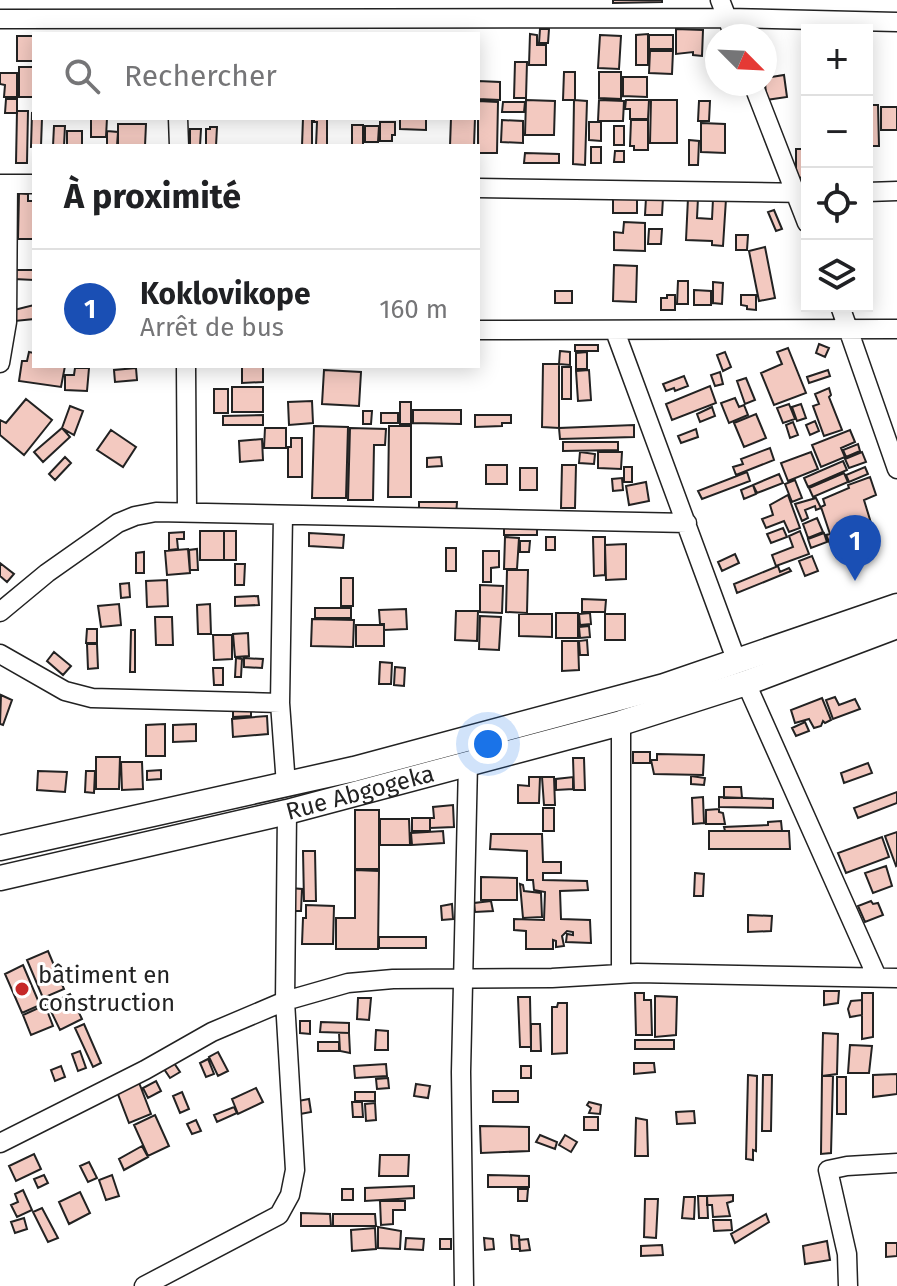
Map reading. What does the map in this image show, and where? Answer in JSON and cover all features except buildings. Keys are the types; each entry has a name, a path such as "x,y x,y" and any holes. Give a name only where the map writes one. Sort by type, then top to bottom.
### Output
{"main road":[{"name":"Rue Abgogeka","path":"0,878 287,812 621,723 897,606"},
{"name":"Rue Abgogeka","path":"0,848 354,769 651,690 742,672 897,626"}],"street":[{"path":"720,0 729,24"},
{"path":"0,19 176,26 727,18 897,22"},
{"path":"480,188 801,194 758,96"},
{"path":"178,120 179,144"},
{"path":"0,363 4,322 4,184 32,184"},
{"path":"873,192 897,191"},
{"path":"842,312 897,469"},
{"path":"480,330 897,329"},
{"path":"615,331 742,672 877,977"},
{"path":"186,368 187,511"},
{"path":"0,612 47,573 118,523 135,516 187,511 687,523"},
{"path":"283,515 280,703 286,785"},
{"path":"0,654 65,691 92,698 280,703"},
{"path":"621,723 621,974"},
{"path":"464,1286 461,1072 468,763"},
{"path":"144,1286 279,1215 290,1195 295,1170 285,1001 287,812"},
{"path":"0,1143 132,1077 212,1032 285,1001 348,983 393,979 464,981 621,974 897,978"},
{"path":"848,1286 847,1254 828,1170 897,1163"}],"place":[{"name":"Koklovikope","path":"855,581"},
{"name":"bâtiment en construction","path":"22,989"}]}
